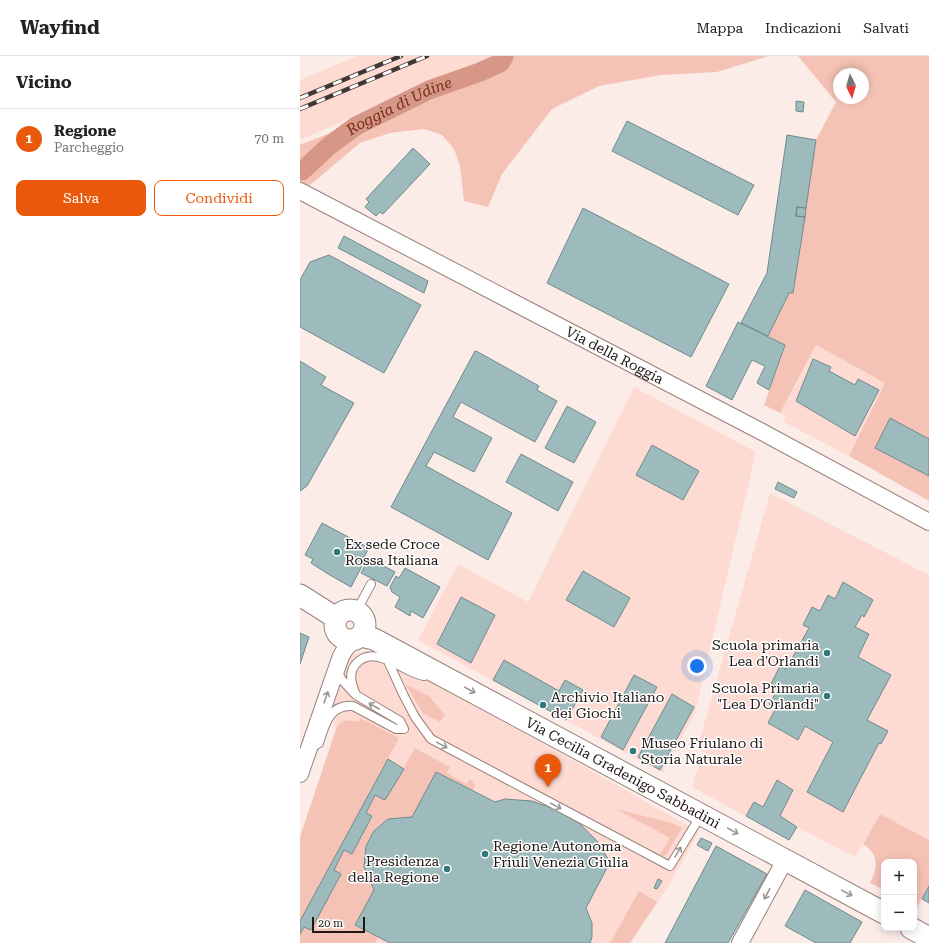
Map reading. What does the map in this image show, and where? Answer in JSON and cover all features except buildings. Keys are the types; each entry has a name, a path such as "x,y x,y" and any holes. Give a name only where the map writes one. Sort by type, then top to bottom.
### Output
{"street":[{"name":"Via della Roggia","path":"300,191 764,433 929,522"},
{"path":"300,595 336,618 343,611 357,610 361,613 366,622 364,632 371,644 346,648 341,656 300,774"},
{"name":"Via Cecilia Gradenigo Sabbadini","path":"336,618 335,628 341,637 371,644 440,674 881,911"},
{"path":"740,943 785,860"},
{"path":"916,931 929,938"}],"lane":[{"path":"357,610 371,584"},
{"path":"356,695 351,676 357,663 373,657 371,644"},
{"path":"371,644 431,739 670,866 701,814"},
{"path":"308,749 319,743 329,716 346,705 353,706 396,729 404,729 400,721 356,695 342,680 336,668"}],"shaded area":[{"path":"357,56 496,56 300,140 300,80"},
{"path":"509,56 769,56 717,72 661,75 599,86 552,109 502,174 488,207 464,201 460,166 454,149 442,135 424,129 390,133 360,143 309,186 300,182 300,145 358,122 383,116 501,64"},
{"path":"798,56 929,56 929,501 849,456 885,383 816,345 780,413 764,405 785,346 768,336 789,293 793,293 816,140 835,104 869,104 869,68 833,68 833,98"},
{"path":"816,345 886,383 849,456 784,422 785,416 780,413"},
{"path":"634,387 756,452 695,713 663,773 418,640 458,564 528,602"},
{"name":"Scuola primaria Lea d'Orlandi","path":"770,493 929,575 929,840 880,814 855,857 797,827 789,840 692,787 695,775 705,753 697,749"},
{"path":"366,651 383,654 394,659 699,832 669,885 630,943 300,943 300,837 335,731 333,694 348,657 353,654"},
{"path":"405,684 429,696 445,715 440,722 423,713"},
{"path":"360,718 399,738 300,921 300,837 337,727 345,721 359,721"},
{"path":"415,748 450,767 447,773 466,784 470,779 473,781 475,786 473,791 436,772 412,817 388,819 374,831 366,846 364,867 374,890 356,925 378,937 375,943 300,943 300,934 304,927 311,930 341,874 334,870 344,850 352,854 372,816 366,813 375,795 385,800"},
{"path":"616,809 672,823 682,828 667,854 663,856 660,855 670,838"},
{"path":"880,814 929,840 929,886 917,907 917,859 881,859 881,888 870,883 875,872 876,861 872,852 863,844"},
{"path":"639,891 657,902 630,943 610,943"}],"waterway":[{"name":"Roggia di Udine","path":"302,171 330,145 356,126 429,90 480,72 500,63 504,57"}],"railway":[{"path":"300,98 401,56"},
{"path":"300,109 427,56"}],"place":[{"name":"Ex sede Croce Rossa Italiana","path":"337,552"},
{"name":"Scuola primaria Lea d'Orlandi","path":"827,653"},
{"name":"Scuola Primaria \"Lea D'Orlandi\"","path":"827,696"},
{"name":"Archivio Italiano dei Giochi","path":"543,705"},
{"name":"Museo Friulano di Storia Naturale","path":"633,751"},
{"name":"Regione","path":"548,787"},
{"name":"Regione Autonoma Friuli Venezia Giulia","path":"485,854"},
{"name":"Presidenza della Regione","path":"447,869"}]}
